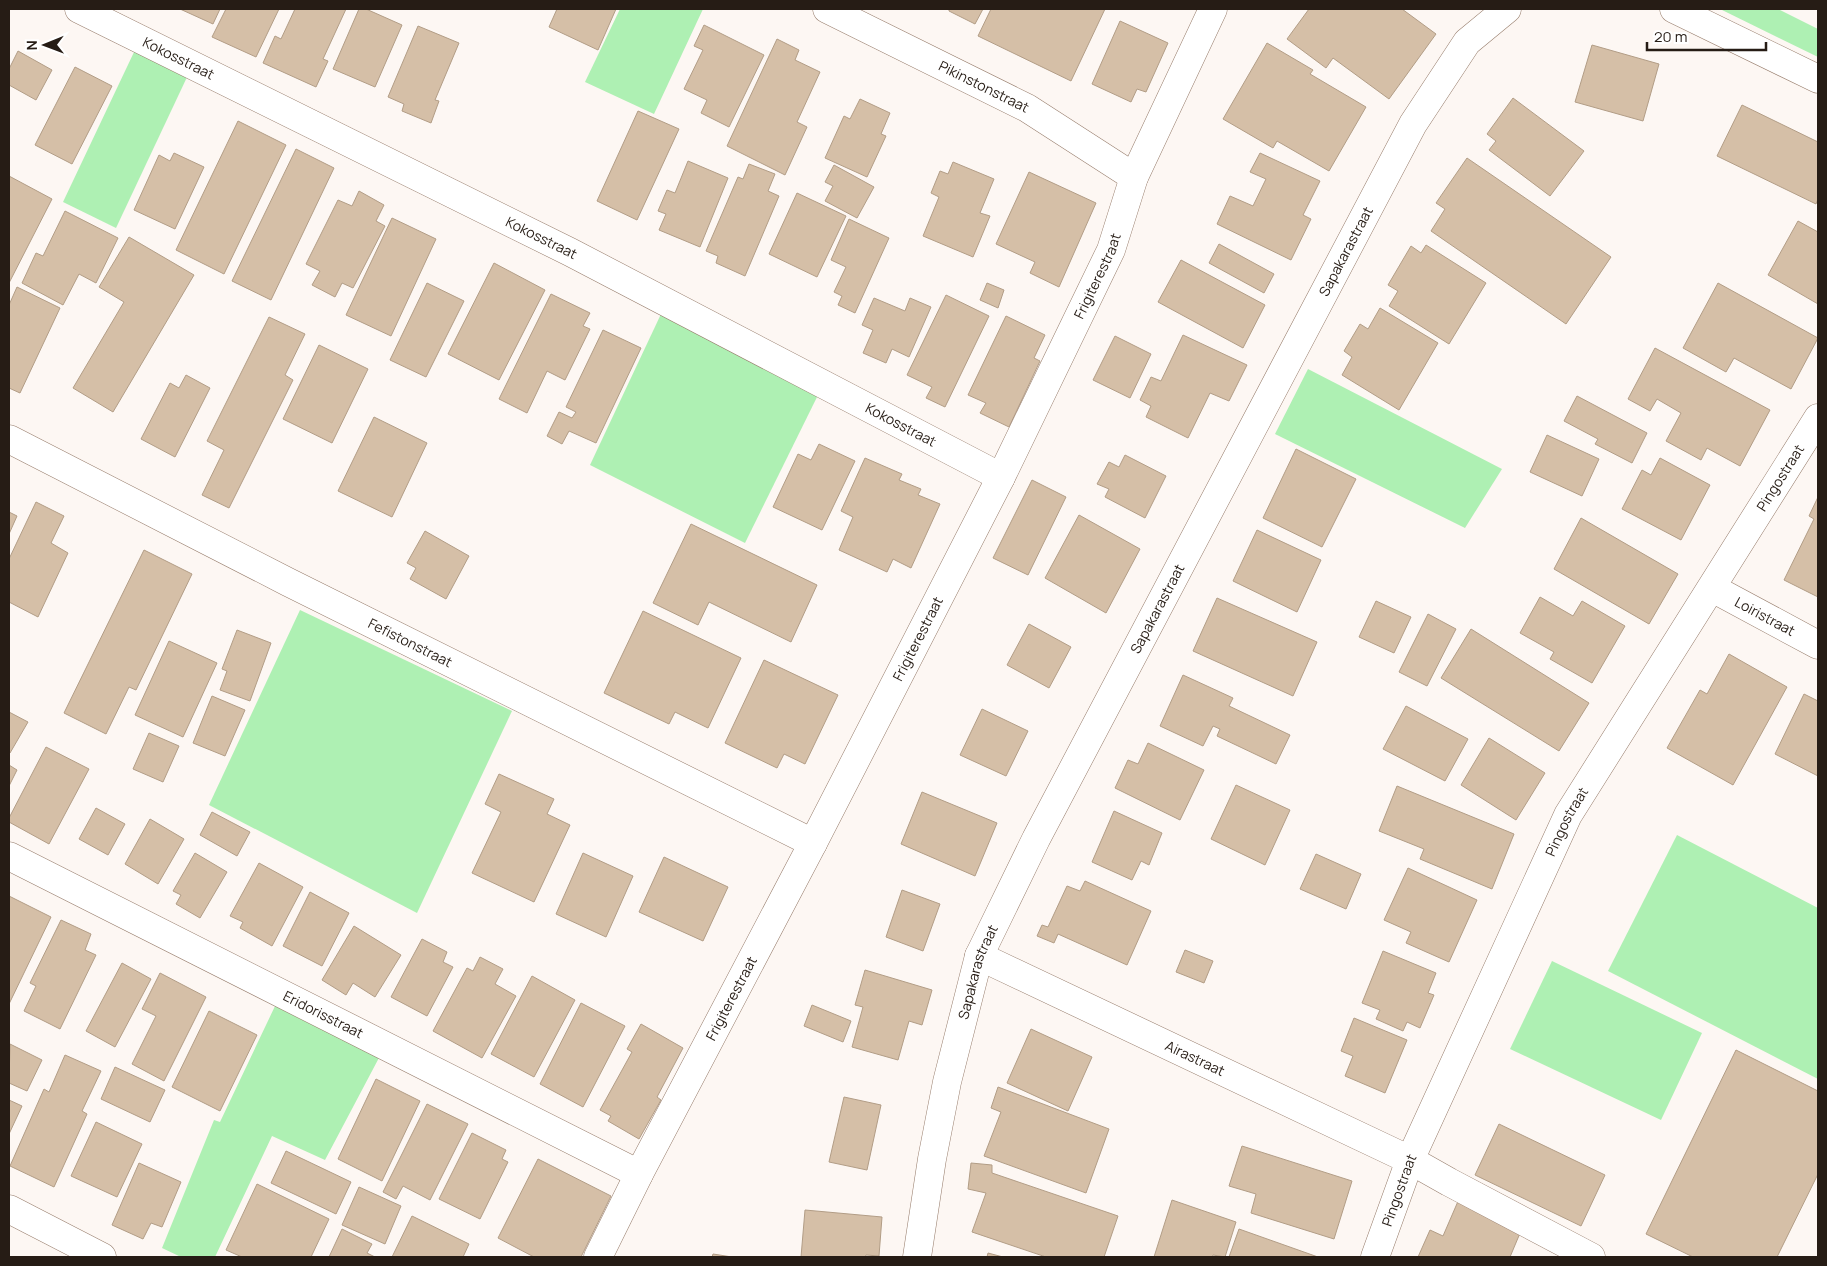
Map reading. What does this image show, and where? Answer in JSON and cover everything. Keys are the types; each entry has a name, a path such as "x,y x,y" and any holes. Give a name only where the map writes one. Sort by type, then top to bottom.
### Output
{"street":[{"name":"Kokosstraat","path":"78,9 570,252 1001,477"},
{"name":"Pikinstonstraat","path":"827,9 1028,108 1134,177"},
{"name":"Frigiterestraat","path":"598,1257 639,1174 813,843 1001,477 1111,250 1134,177 1214,9"},
{"name":"Sapakarastraat","path":"917,1257 932,1159 947,1082 980,956 1036,838 1413,124 1467,42 1507,9"},
{"path":"1674,9 1818,79"},
{"name":"Pingostraat","path":"1375,1257 1410,1160 1568,815 1818,418"},
{"name":"Fefistonstraat","path":"9,438 288,582 813,843"},
{"name":"Loiristraat","path":"1712,588 1818,645"},
{"name":"Eridorisstraat","path":"9,856 639,1174"},
{"name":"Airastraat","path":"980,956 1410,1160 1591,1257"},
{"path":"9,1209 102,1257"}],"green space":[{"path":"620,9 703,9 654,114 585,82"},
{"path":"1720,9 1778,9 1818,29 1818,57"},
{"path":"135,50 188,75 116,228 63,202"},
{"path":"661,314 819,393 745,543 590,465"},
{"path":"1308,369 1502,469 1465,528 1275,434"},
{"path":"300,610 512,711 417,913 209,805"},
{"path":"1677,835 1818,908 1818,1079 1608,971"},
{"path":"1552,961 1702,1033 1661,1120 1510,1049"},
{"path":"276,1004 381,1054 325,1160 272,1136 215,1257 181,1257 162,1248 214,1120 220,1122"}],"building":[{"path":"180,9 220,9 213,24"},
{"path":"226,9 279,9 256,57 212,37"},
{"path":"295,9 346,9 323,59 328,61 316,87 263,63 275,36 281,39"},
{"path":"359,9 366,9 402,25 375,87 333,69"},
{"path":"557,9 616,9 598,50 549,27"},
{"path":"949,9 983,9 975,24 949,11"},
{"path":"991,9 1105,9 1071,81 978,36"},
{"path":"1309,9 1402,9 1436,34 1389,99 1333,58 1326,68 1287,39"},
{"path":"1120,21 1168,43 1146,92 1137,89 1131,102 1092,84"},
{"path":"704,25 764,55 729,127 701,113 707,100 684,89 703,50 694,46"},
{"path":"418,26 459,43 435,100 439,101 431,123 402,111 404,104 388,97"},
{"path":"777,39 799,50 795,60 820,72 797,122 807,127 785,175 727,146"},
{"path":"1267,43 1313,70 1310,74 1366,107 1329,171 1277,141 1273,148 1223,119"},
{"path":"1592,45 1659,64 1643,121 1575,102"},
{"path":"18,51 52,70 36,100 9,85 9,69"},
{"path":"75,67 112,86 72,164 35,145"},
{"path":"1513,98 1584,151 1550,196 1489,150 1496,141 1487,134"},
{"path":"860,99 890,113 881,134 886,136 867,177 825,158 844,116 850,119"},
{"path":"1742,105 1818,142 1818,199 1816,204 1717,156"},
{"path":"638,111 679,129 637,220 597,201"},
{"path":"238,121 286,145 224,274 176,250"},
{"path":"296,149 334,168 271,300 232,281"},
{"path":"174,153 204,167 175,229 134,210 159,155 170,161"},
{"path":"1260,153 1320,181 1303,215 1311,219 1291,260 1217,224 1230,196 1253,206 1266,179 1250,172"},
{"path":"1467,158 1611,257 1566,324 1431,231 1445,209 1436,203"},
{"path":"688,161 728,178 700,247 659,230 666,214 658,211 667,190 675,193"},
{"path":"953,162 994,179 980,213 990,216 973,257 923,236 939,197 931,193 940,171 948,174"},
{"path":"749,164 775,174 768,191 779,196 745,276 716,263 718,256 706,251 738,177 743,179"},
{"path":"834,165 874,187 857,218 825,201 833,186 825,182"},
{"path":"1029,172 1096,203 1059,287 1030,273 1035,262 996,244"},
{"path":"9,176 52,199 9,283"},
{"path":"359,191 384,205 376,221 385,226 353,288 342,283 335,297 312,285 320,271 306,264 338,200 352,206"},
{"path":"797,193 846,216 817,277 769,254"},
{"path":"65,211 118,238 96,283 79,274 63,305 22,283 36,253 43,256"},
{"path":"392,218 436,239 391,336 346,315"},
{"path":"849,219 889,238 855,313 838,305 842,296 834,292 846,267 831,260"},
{"path":"1798,221 1818,232 1818,304 1768,275"},
{"path":"129,237 194,275 113,412 73,388 124,302 99,287"},
{"path":"1219,244 1274,274 1264,293 1209,263"},
{"path":"1426,245 1486,283 1449,344 1389,306 1398,291 1388,285 1411,246 1421,253"},
{"path":"1181,260 1265,305 1243,348 1158,302"},
{"path":"494,263 545,290 499,380 448,354"},
{"path":"427,283 464,301 426,377 390,360"},
{"path":"987,283 1004,290 998,308 980,300"},
{"path":"1718,283 1818,338 1791,389 1734,358 1726,372 1683,348"},
{"path":"17,287 60,308 20,393 9,388 9,305"},
{"path":"551,294 590,313 583,326 590,329 565,380 547,371 527,413 499,399"},
{"path":"946,295 989,316 945,407 926,398 932,387 907,375"},
{"path":"874,298 905,311 910,298 931,307 909,357 892,349 886,363 863,353 873,330 862,325"},
{"path":"1380,308 1438,343 1399,410 1342,375 1352,357 1344,351 1360,324 1368,329"},
{"path":"1006,316 1045,335 1034,358 1040,361 1009,427 980,413 986,403 968,395"},
{"path":"269,317 305,334 285,375 293,380 229,508 202,495 224,450 207,441"},
{"path":"603,330 641,348 596,443 569,431 562,444 547,436 559,412 572,418 576,412 566,407"},
{"path":"1183,335 1247,365 1229,401 1210,393 1188,438 1146,417 1151,406 1140,400 1151,377 1161,381"},
{"path":"1115,336 1151,354 1130,398 1093,380"},
{"path":"319,345 368,369 332,443 283,419"},
{"path":"1655,348 1770,410 1740,466 1707,448 1701,460 1666,441 1681,413 1657,399 1650,411 1628,399"},
{"path":"186,375 210,388 175,457 141,439 170,383 179,388"},
{"path":"1577,396 1647,433 1632,463 1595,444 1598,439 1564,421"},
{"path":"374,417 427,443 392,517 338,491"},
{"path":"1547,435 1599,459 1582,496 1530,472"},
{"path":"819,444 855,461 822,530 773,507 798,454 811,460"},
{"path":"1296,449 1356,479 1322,547 1263,518"},
{"path":"1125,455 1166,476 1145,518 1105,497 1109,489 1097,484 1109,462 1119,467"},
{"path":"865,458 902,474 899,480 921,489 918,495 940,504 911,568 893,559 887,572 839,550 853,517 841,511"},
{"path":"1660,458 1710,485 1681,540 1622,509 1642,470 1651,475"},
{"path":"1032,480 1066,497 1028,575 993,558"},
{"path":"1818,497 1818,597 1784,580 1814,519 1809,516"},
{"path":"36,502 64,516 51,543 68,553 38,617 9,602 9,559"},
{"path":"9,512 17,516 9,534"},
{"path":"1079,515 1140,549 1106,613 1045,578"},
{"path":"1581,518 1678,574 1649,624 1554,569"},
{"path":"691,524 817,585 791,642 709,602 698,625 653,603"},
{"path":"1257,530 1321,560 1297,612 1233,581"},
{"path":"425,531 469,556 446,599 410,579 416,568 407,563"},
{"path":"144,550 192,574 136,690 129,687 106,734 64,713"},
{"path":"1540,597 1573,616 1582,601 1625,626 1592,683 1550,659 1554,652 1520,633"},
{"path":"1217,598 1317,642 1293,696 1193,651"},
{"path":"1376,601 1411,617 1394,653 1359,637"},
{"path":"643,611 741,658 708,728 675,712 669,724 604,693"},
{"path":"1428,614 1456,629 1427,686 1399,672"},
{"path":"1029,624 1071,647 1049,688 1007,665"},
{"path":"1471,629 1589,703 1559,751 1441,678"},
{"path":"237,630 271,643 250,701 220,690 227,671 222,669"},
{"path":"169,641 217,663 183,737 135,715"},
{"path":"1729,654 1787,687 1733,785 1667,748 1700,690 1707,694"},
{"path":"764,660 838,695 805,764 784,754 777,768 725,743"},
{"path":"1183,675 1233,698 1229,706 1290,735 1276,764 1217,736 1220,729 1213,726 1203,746 1160,726"},
{"path":"1804,694 1818,701 1818,776 1775,754"},
{"path":"212,696 245,710 225,756 193,743"},
{"path":"1406,706 1468,739 1445,781 1383,749"},
{"path":"982,709 1028,731 1006,776 960,755"},
{"path":"9,712 28,722 10,753 9,752"},
{"path":"149,733 179,746 163,782 133,769"},
{"path":"1489,738 1545,773 1516,820 1461,785"},
{"path":"1148,743 1204,770 1180,820 1115,788 1128,760 1138,764"},
{"path":"46,747 89,769 49,844 9,822 9,818"},
{"path":"9,765 17,770 9,786"},
{"path":"499,774 554,799 547,814 570,825 534,902 472,873 501,812 485,804"},
{"path":"1236,785 1290,810 1265,865 1211,839"},
{"path":"1397,786 1514,834 1492,889 1420,859 1424,849 1379,831"},
{"path":"922,792 997,823 975,876 901,844"},
{"path":"96,808 125,824 108,855 79,839"},
{"path":"1114,811 1162,833 1149,865 1141,861 1132,880 1092,862"},
{"path":"212,812 250,832 237,856 200,835"},
{"path":"150,819 184,839 158,884 125,864"},
{"path":"195,853 227,872 200,918 176,904 181,895 173,891"},
{"path":"583,853 633,876 606,937 556,914"},
{"path":"1316,854 1361,874 1346,909 1300,889"},
{"path":"664,857 728,887 703,941 639,912"},
{"path":"259,863 303,887 272,946 240,928 243,922 230,916"},
{"path":"1408,868 1477,900 1449,962 1406,943 1411,932 1384,920"},
{"path":"1085,881 1151,911 1127,965 1058,934 1054,943 1037,936 1042,925 1048,927 1067,886 1080,891"},
{"path":"902,890 940,904 923,951 886,937"},
{"path":"310,892 349,913 322,966 283,946"},
{"path":"9,896 51,917 9,1004"},
{"path":"61,920 91,934 85,950 96,955 60,1029 24,1011 36,986 30,983"},
{"path":"354,926 401,955 375,997 353,983 346,995 322,980"},
{"path":"422,939 447,952 443,962 453,967 427,1016 391,997"},
{"path":"1185,950 1213,961 1204,983 1176,972"},
{"path":"1383,951 1436,973 1428,993 1434,995 1420,1028 1407,1022 1403,1031 1376,1019 1380,1010 1362,1003"},
{"path":"480,957 503,969 495,984 516,996 482,1058 433,1031 467,968 473,971"},
{"path":"122,963 151,979 115,1047 86,1031"},
{"path":"865,970 932,990 922,1025 909,1021 898,1060 852,1047 863,1007 855,1005"},
{"path":"160,973 206,997 164,1081 132,1064 156,1016 142,1009"},
{"path":"532,976 575,1000 534,1077 491,1054"},
{"path":"581,1003 625,1026 583,1107 540,1084"},
{"path":"812,1005 851,1021 843,1042 804,1026"},
{"path":"209,1011 257,1035 220,1111 172,1087"},
{"path":"1354,1018 1407,1040 1385,1093 1345,1076 1353,1056 1341,1051"},
{"path":"641,1024 683,1048 657,1097 661,1100 639,1139 608,1121 611,1116 600,1110 632,1052 627,1049"},
{"path":"1031,1029 1092,1057 1068,1111 1007,1083"},
{"path":"10,1044 42,1060 27,1091 9,1083"},
{"path":"1736,1050 1818,1091 1818,1174 1777,1257 1693,1257 1646,1234"},
{"path":"65,1055 101,1071 82,1111 87,1114 54,1187 10,1166 44,1089 49,1092"},
{"path":"115,1067 165,1090 150,1122 101,1099"},
{"path":"376,1079 420,1101 382,1181 338,1159"},
{"path":"998,1087 1109,1129 1086,1193 984,1156 1001,1112 991,1108"},
{"path":"844,1097 881,1105 867,1170 829,1162"},
{"path":"9,1100 22,1106 9,1134"},
{"path":"427,1104 468,1124 430,1200 403,1186 396,1199 383,1192"},
{"path":"96,1122 142,1144 117,1197 71,1176"},
{"path":"1499,1124 1605,1175 1581,1226 1475,1175"},
{"path":"472,1133 506,1150 502,1159 508,1162 480,1219 439,1199"},
{"path":"1242,1146 1352,1181 1334,1239 1251,1213 1256,1194 1229,1186"},
{"path":"286,1151 351,1182 336,1214 271,1183"},
{"path":"538,1159 611,1196 581,1257 534,1257 498,1238"},
{"path":"139,1163 181,1182 162,1227 151,1223 143,1239 112,1225"},
{"path":"971,1163 992,1165 992,1173 1118,1216 1104,1257 1046,1257 972,1232 986,1193 968,1189"},
{"path":"257,1184 329,1219 311,1257 242,1257 226,1250"},
{"path":"359,1187 401,1206 385,1244 342,1225"},
{"path":"1459,1199 1523,1226 1510,1257 1418,1257 1430,1230 1443,1236"},
{"path":"1172,1200 1236,1222 1225,1257 1213,1255 1212,1257 1154,1257"},
{"path":"805,1210 882,1217 879,1256 801,1257"},
{"path":"412,1216 469,1244 463,1257 392,1257"},
{"path":"342,1229 372,1244 367,1253 375,1257 329,1257"},
{"path":"1239,1229 1318,1257 1229,1257"},
{"path":"988,1253 1003,1257 987,1257"},
{"path":"713,1254 732,1257 712,1257"}]}
